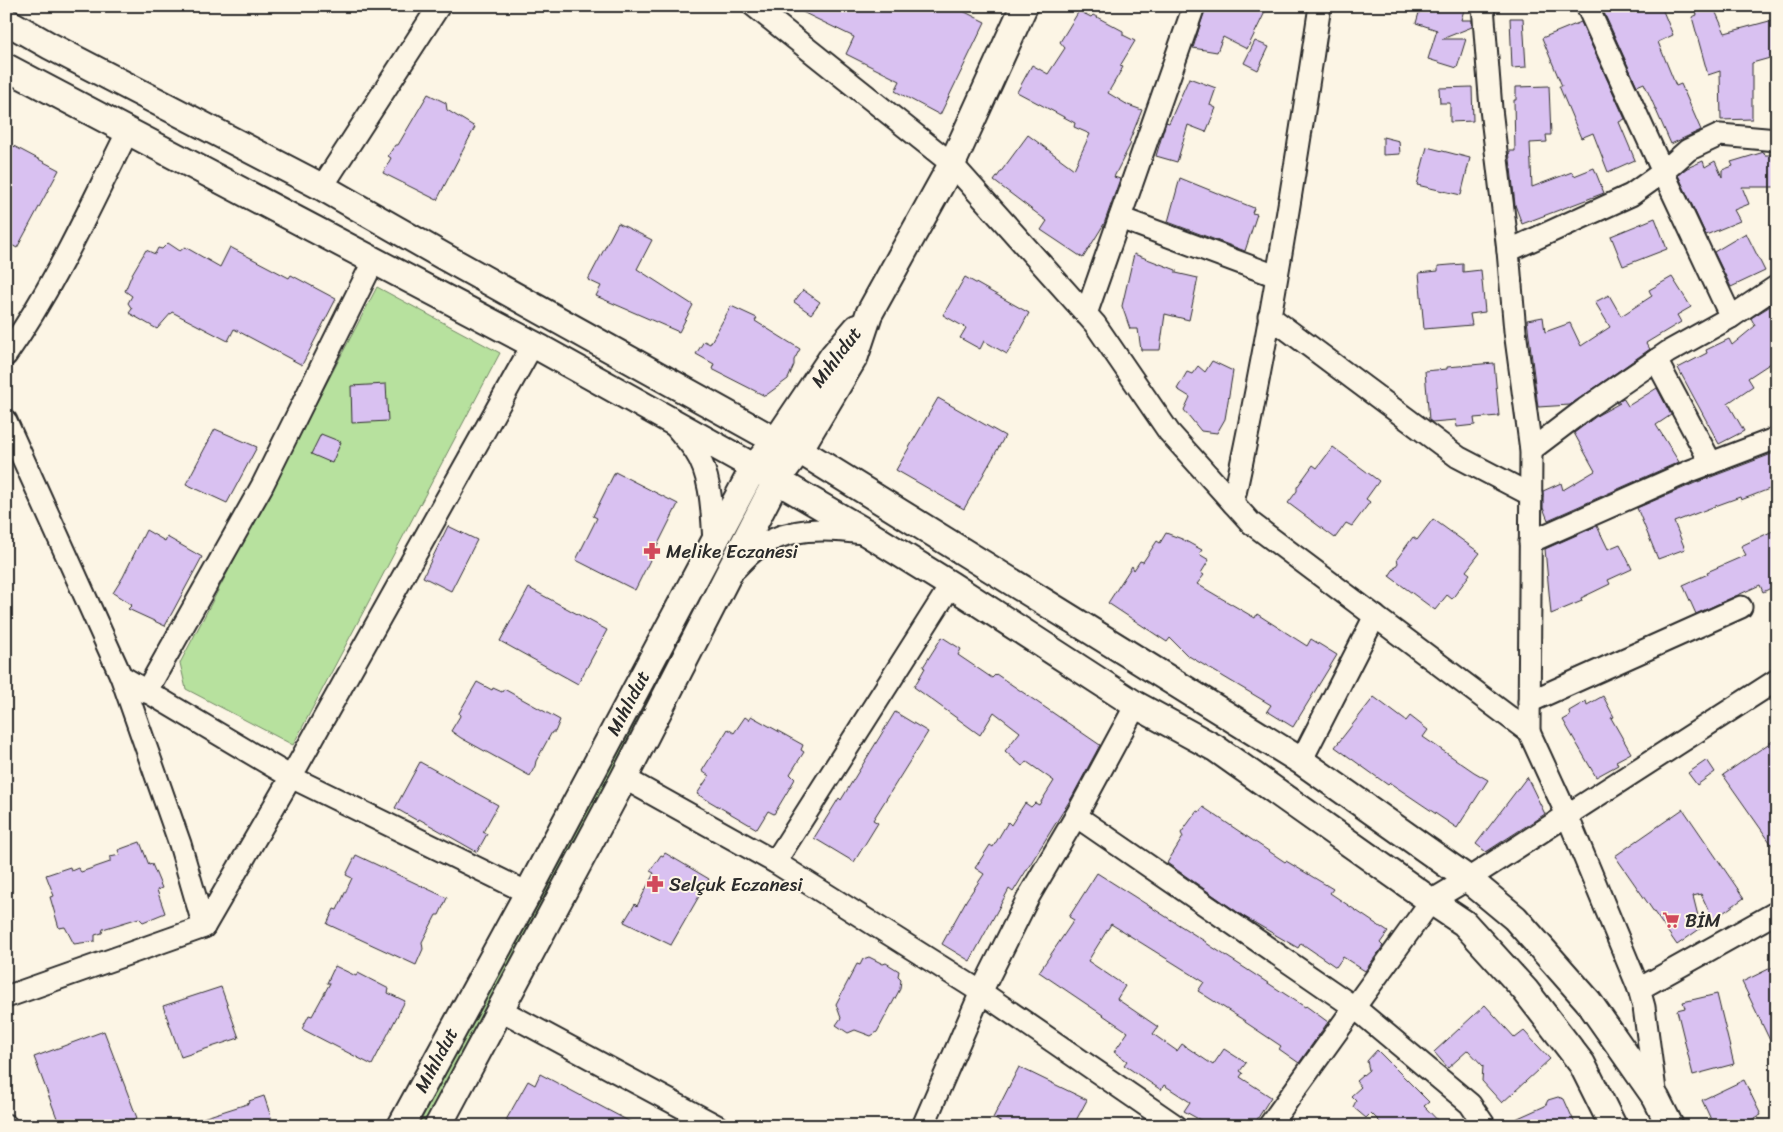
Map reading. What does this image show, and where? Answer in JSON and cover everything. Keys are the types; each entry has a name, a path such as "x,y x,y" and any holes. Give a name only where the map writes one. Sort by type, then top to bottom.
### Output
{"main road":[{"name":"Mıhlıdut","path":"438,1126 624,778 776,481 788,445 855,356 869,314 952,164 1024,6"},
{"path":"6,21 50,46 322,187 443,256 788,445 1301,761 1468,879 1515,918 1588,1002 1656,1098 1670,1126"},
{"path":"6,67 533,344 754,467 951,585 1136,705 1215,748 1431,901 1464,922 1525,990 1582,1064 1613,1126"},
{"name":"Mıhlıdut","path":"401,1126 528,893 754,467 788,445"}],"street":[{"path":"322,187 438,6"},
{"path":"754,6 952,164 1086,314 1169,432 1251,523 1529,732"},
{"path":"1086,314 1194,6"},
{"path":"1233,503 1249,431 1294,178 1320,6"},
{"path":"1483,6 1491,109 1508,251 1515,331 1531,450 1529,732 1568,815 1639,989 1644,1007 1656,1098"},
{"path":"1587,6 1662,172 1731,317"},
{"path":"6,355 27,325 56,274 128,131"},
{"path":"1508,251 1631,195 1688,150 1720,135 1777,140"},
{"path":"1120,218 1276,276"},
{"path":"146,692 262,486 374,260"},
{"path":"1531,450 1585,409 1656,360 1731,317 1777,286"},
{"path":"1269,316 1458,457 1531,496"},
{"path":"6,997 204,927 291,777 533,344"},
{"path":"1656,360 1711,463"},
{"path":"6,421 121,676 180,844 204,927"},
{"path":"673,422 696,452 705,475 711,496 714,542"},
{"path":"1530,542 1711,463 1777,438"},
{"path":"727,577 755,550 779,536 823,529 867,533"},
{"path":"775,862 951,585"},
{"path":"1529,702 1741,607"},
{"path":"1301,761 1375,616"},
{"path":"121,676 291,777 528,893"},
{"path":"1269,1126 1431,901 1777,680"},
{"path":"922,1126 981,992 1029,896 1076,816 1136,705"},
{"path":"624,778 775,862 981,992 1176,1126"},
{"path":"1076,816 1354,1007 1470,1104 1485,1126"},
{"path":"1639,989 1777,912"},
{"path":"499,1009 717,1126"}],"green space":[{"path":"377,287 500,353 293,745 186,689 180,663"},
{"path":"713,567 717,572 706,604 426,1126 414,1126"}],"building":[{"path":"790,6 953,6 985,22 940,115 895,91 900,81 846,54 854,37"},
{"path":"1206,6 1258,6 1266,10 1247,49 1223,37 1217,52 1193,48"},
{"path":"1421,6 1450,6 1464,10 1461,20 1472,20 1472,27 1442,39 1466,39 1457,68 1428,59 1437,30 1416,23"},
{"path":"1601,6 1631,6 1634,12 1648,6 1661,6 1673,35 1658,42 1676,86 1681,84 1701,130 1671,144 1644,83 1637,86"},
{"path":"1708,6 1713,6 1725,33 1773,20 1777,33 1777,56 1752,63 1752,119 1721,120 1720,71 1708,75 1692,17 1697,15 1696,12"},
{"path":"1079,11 1091,17 1093,15 1123,31 1123,35 1135,41 1120,66 1123,67 1108,93 1128,105 1142,110 1129,142 1131,143 1114,177 1120,179 1104,224 1083,258 1041,230 1047,221 994,181 1028,135 1074,169 1090,134 1074,127 1075,123 1017,92 1032,65 1048,74 1065,48 1060,42"},
{"path":"1510,18 1523,18 1526,67 1512,68"},
{"path":"1581,22 1625,119 1619,122 1635,160 1608,172 1593,133 1581,138 1559,86 1562,86 1542,38"},
{"path":"1255,41 1269,47 1258,70 1244,63"},
{"path":"1189,78 1216,88 1210,105 1216,108 1206,132 1188,125 1177,162 1156,156 1166,122 1169,123"},
{"path":"1549,86 1551,135 1546,135 1547,142 1530,143 1532,187 1572,172 1574,176 1594,168 1604,193 1522,224 1515,205 1509,151 1515,151 1514,100 1516,100 1516,87"},
{"path":"1472,87 1473,121 1450,122 1450,103 1440,103 1439,88"},
{"path":"428,94 446,103 447,110 475,127 437,200 383,173 391,158 388,156 395,145 398,145"},
{"path":"1383,137 1399,141 1400,154 1383,155"},
{"path":"6,142 59,170 17,248 6,242"},
{"path":"1427,147 1470,158 1461,195 1417,185"},
{"path":"1764,152 1765,155 1777,155 1777,187 1742,187 1749,204 1734,210 1740,221 1706,235 1678,175 1687,168 1703,161 1705,167 1715,161 1722,177 1722,170 1733,166 1731,162"},
{"path":"1180,178 1254,208 1252,213 1257,214 1245,251 1168,222"},
{"path":"1655,218 1667,249 1623,266 1611,236"},
{"path":"618,223 652,240 637,269 693,305 679,332 596,296 601,286 588,280"},
{"path":"1746,233 1765,271 1731,287 1714,252"},
{"path":"168,243 180,251 185,247 220,267 230,247 289,278 291,275 336,299 302,365 234,329 228,341 172,312 157,329 129,313 132,309 128,303 132,296 125,291 132,274 146,250 155,254 158,248 162,249"},
{"path":"1134,254 1176,270 1176,273 1198,278 1189,320 1165,314 1160,350 1141,350 1138,329 1130,329 1122,306"},
{"path":"1463,264 1463,272 1481,270 1485,312 1470,314 1472,325 1424,329 1419,273 1438,271 1438,266"},
{"path":"965,277 1029,313 1007,354 984,341 980,349 960,338 966,328 943,315"},
{"path":"1672,277 1691,307 1677,315 1681,322 1646,343 1650,349 1570,405 1538,407 1527,320 1543,317 1545,332 1570,323 1581,346 1610,327 1595,302 1609,295 1621,316 1652,296 1649,290"},
{"path":"803,290 820,302 811,314 794,302"},
{"path":"1772,305 1777,313 1777,359 1748,378 1753,386 1728,403 1744,431 1719,444 1678,368 1707,353 1706,350 1729,339 1732,345 1755,326 1751,318"},
{"path":"731,306 757,318 755,321 800,349 788,379 765,396 712,369 714,364 696,354 704,341 710,344"},
{"path":"1212,361 1233,371 1225,419 1217,433 1201,431 1184,410 1190,397 1177,389 1187,372 1192,374 1198,366 1205,372"},
{"path":"1494,363 1499,416 1474,418 1475,425 1457,427 1456,420 1432,422 1429,420 1425,371"},
{"path":"386,384 388,421 352,423 351,386"},
{"path":"1657,388 1671,415 1656,425 1679,462 1548,520 1543,508 1543,491 1561,483 1563,490 1595,471 1574,433 1598,415 1620,403 1616,403 1623,398 1628,406"},
{"path":"938,398 1005,436 964,509 896,470"},
{"path":"215,429 257,447 227,503 186,484"},
{"path":"321,434 341,442 332,463 311,454"},
{"path":"1333,447 1379,481 1366,499 1370,502 1352,526 1346,523 1335,538 1288,503 1313,465 1317,468"},
{"path":"1777,452 1777,486 1741,500 1740,497 1674,522 1685,549 1658,559 1637,508 1695,483"},
{"path":"615,472 678,504 635,590 576,560 597,518 593,516"},
{"path":"1433,519 1480,553 1466,571 1470,574 1452,599 1447,595 1435,610 1389,576 1398,563 1397,559 1413,537 1417,540"},
{"path":"448,526 477,540 451,591 423,577"},
{"path":"1597,526 1608,549 1620,544 1632,569 1608,580 1610,584 1581,598 1582,601 1551,614 1545,549"},
{"path":"1777,529 1777,585 1763,592 1760,585 1696,614 1683,585 1746,555 1741,546"},
{"path":"146,530 165,541 167,537 202,557 165,626 128,609 132,605 113,593"},
{"path":"1166,533 1202,550 1199,554 1209,560 1201,573 1204,575 1197,584 1255,618 1257,614 1307,646 1311,639 1337,655 1293,727 1267,711 1271,705 1187,655 1170,638 1167,642 1108,603 1132,566 1134,570 1140,561 1143,562 1157,541 1160,543"},
{"path":"529,588 607,630 578,684 500,641"},
{"path":"942,637 961,649 958,655 992,678 996,674 1100,745 1072,797 1013,892 1009,889 970,961 942,944 967,899 984,874 975,868 990,845 993,847 1008,822 1011,825 1025,803 1031,807 1035,803 1039,805 1054,781 1027,762 1022,766 1005,751 1020,732 994,712 980,735 914,687 925,668 923,667"},
{"path":"477,682 492,690 493,688 502,692 504,689 560,720 555,732 552,732 536,761 530,776 451,731"},
{"path":"1603,696 1614,717 1611,718 1631,753 1616,761 1618,765 1596,777 1563,720 1570,716 1569,711 1586,701 1587,705"},
{"path":"1374,697 1406,721 1410,716 1428,730 1423,737 1488,780 1457,828 1390,783 1388,785 1335,747"},
{"path":"895,712 928,732 873,820 878,823 854,862 814,838 839,798 841,800"},
{"path":"751,716 803,745 801,750 804,752 790,774 795,779 774,814 768,811 757,829 697,794 709,776 702,771 728,729 734,733 745,717 749,720"},
{"path":"1777,738 1777,852 1723,775"},
{"path":"1707,760 1715,772 1697,785 1688,773"},
{"path":"420,762 498,805 483,832 487,834 477,852 419,819 418,821 395,808"},
{"path":"1527,777 1545,814 1486,852 1476,844"},
{"path":"1203,807 1285,862 1333,889 1330,893 1388,932 1380,943 1383,946 1365,971 1343,957 1336,967 1301,943 1298,948 1243,916 1167,863 1183,837 1181,833 1197,811 1199,812"},
{"path":"1683,809 1744,898 1713,920 1701,894 1693,896 1701,928 1677,945 1615,856"},
{"path":"140,842 149,865 152,864 162,888 157,890 165,913 143,922 139,918 103,929 102,933 95,935 95,941 74,944 65,927 59,928 50,897 54,896 46,875 70,867 71,871 78,868 81,872 110,862 110,857 120,855 118,850"},
{"path":"665,853 709,879 671,945 624,922 635,904 637,906 654,873 650,871 661,855 663,856"},
{"path":"356,855 447,898 422,942 423,949 416,965 327,924 334,909 337,910 352,878 346,875"},
{"path":"1097,873 1306,1006 1328,1022 1299,1063 1279,1049 1281,1046 1198,991 1204,982 1111,924 1088,961 1125,986 1117,999 1158,1027 1153,1034 1177,1051 1182,1044 1213,1065 1224,1049 1246,1063 1240,1071 1243,1073 1240,1077 1271,1097 1253,1126 1211,1126 1184,1111 1190,1102 1164,1085 1161,1090 1124,1065 1127,1061 1114,1052 1128,1032 1039,972 1074,920 1069,917"},
{"path":"869,957 883,964 886,963 899,971 898,976 901,979 900,989 877,1032 871,1036 855,1030 848,1033 836,1025 841,1018 836,1004 857,964 860,965 863,959"},
{"path":"1777,965 1777,1055 1742,982"},
{"path":"335,966 356,976 358,973 389,989 388,993 405,1001 372,1065 302,1029 309,1015 312,1016 330,983 327,983"},
{"path":"221,987 239,1038 181,1057 163,1006"},
{"path":"1717,994 1734,1064 1693,1075 1677,1010 1685,1008 1683,1002"},
{"path":"1485,1005 1515,1038 1524,1031 1550,1059 1502,1103 1482,1081 1483,1066 1468,1050 1448,1068 1434,1052"},
{"path":"104,1031 137,1118 118,1126 60,1126 34,1057"},
{"path":"1377,1050 1429,1102 1424,1106 1443,1126 1384,1126 1371,1113 1366,1118 1353,1107 1356,1101 1351,1096 1361,1087 1356,1081 1369,1070 1367,1061"},
{"path":"1019,1067 1087,1100 1073,1126 1008,1126 993,1118"},
{"path":"540,1074 638,1126 518,1126 506,1120 528,1081 535,1085"},
{"path":"1744,1080 1761,1115 1738,1126 1714,1126 1702,1100"},
{"path":"264,1096 274,1126 191,1126 190,1122 250,1103 249,1101"},
{"path":"1558,1097 1564,1099 1576,1126 1500,1126 1545,1106 1548,1100"}],"place":[{"name":"Melike Eczanesi","path":"652,551"},
{"name":"Selçuk Eczanesi","path":"655,884"},
{"name":"BİM","path":"1671,920"}]}
